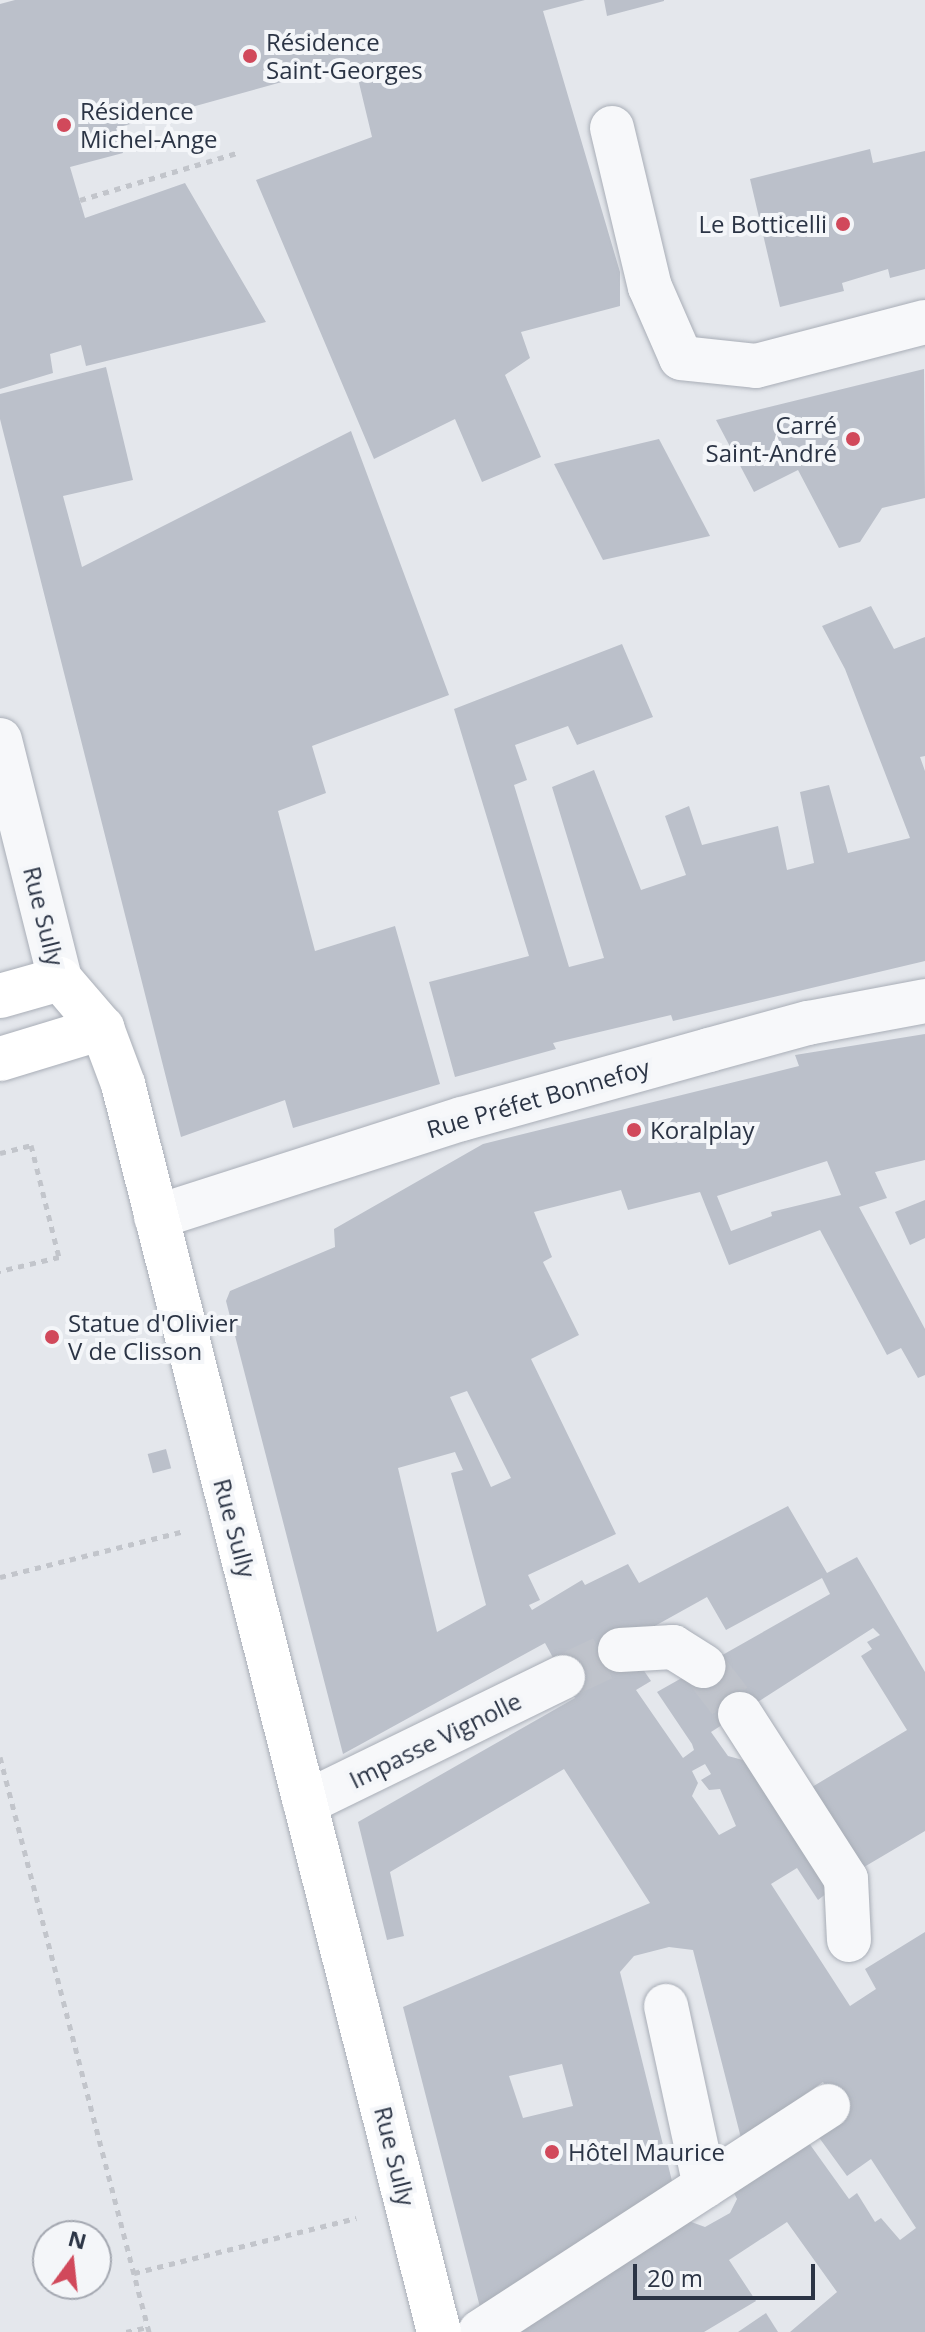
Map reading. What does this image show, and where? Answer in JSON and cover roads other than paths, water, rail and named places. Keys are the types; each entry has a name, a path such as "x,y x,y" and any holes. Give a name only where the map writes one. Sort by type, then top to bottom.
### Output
{"main road":[{"path":"0,996 60,979"},
{"name":"Rue Sully","path":"60,979 102,1028 123,1084 439,2332"},
{"path":"0,1059 102,1028"}],"street":[{"path":"612,128 650,287 681,358 756,366 925,322"},
{"name":"Rue Sully","path":"0,740 60,979"},
{"name":"Rue Préfet Bonnefoy","path":"156,1217 462,1119 662,1062 808,1023 925,1001"},
{"path":"620,1650 673,1647 703,1666"},
{"name":"Impasse Vignolle","path":"305,1803 563,1677"},
{"path":"740,1714 846,1879 849,1940"},
{"path":"666,2006 705,2186"},
{"path":"480,2332 828,2106"}],"tunnel":[{"path":"563,1677 620,1650"},
{"path":"703,1666 740,1714"}],"place":[{"name":"Résidence Saint-Georges","path":"250,56"},
{"name":"Résidence Michel-Ange","path":"64,125"},
{"name":"Le Botticelli","path":"843,224"},
{"name":"Carré Saint-André","path":"853,439"},
{"name":"Koralplay","path":"634,1130"},
{"name":"Statue d'Olivier V de Clisson","path":"52,1337"},
{"name":"Hôtel Maurice","path":"552,2152"}]}
